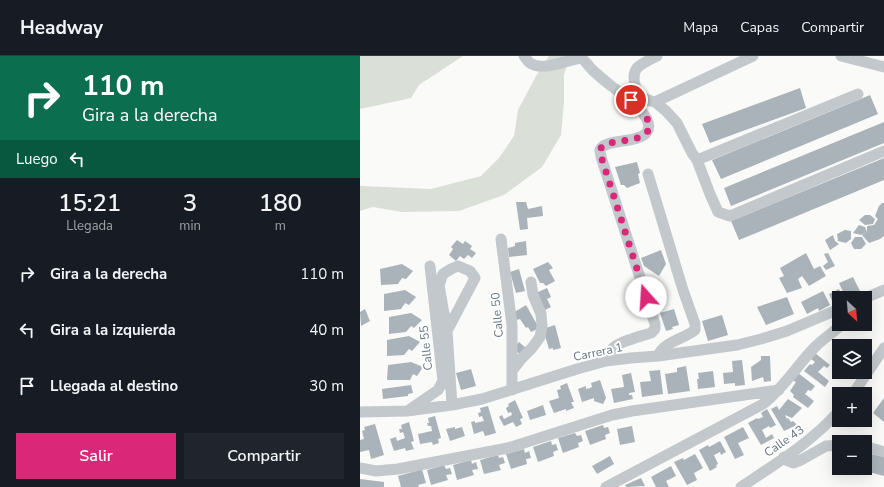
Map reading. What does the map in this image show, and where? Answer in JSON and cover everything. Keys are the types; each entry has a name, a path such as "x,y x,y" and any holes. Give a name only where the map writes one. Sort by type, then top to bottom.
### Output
{"street":[{"path":"524,56 529,63 536,66 543,66 581,58 609,85 631,100 645,116 649,126 648,131 639,138 608,144 603,146 600,151 655,324 655,329 651,333 619,344 613,348 606,361"},
{"path":"657,56 637,68 633,78 636,88 642,97 655,102 678,123 692,153 697,160 718,212 730,216 884,151"},
{"path":"655,102 753,56"},
{"path":"841,56 884,67"},
{"path":"697,160 858,94"},
{"path":"648,174 683,290 695,324 695,330 660,350 658,356"},
{"name":"Calle 50","path":"501,238 512,325 512,390"},
{"name":"Calle 55","path":"407,411 438,390 443,381 430,266"},
{"path":"447,331 475,278 470,270 458,266 443,274 439,285 447,331 452,405"},
{"path":"512,371 540,337 542,326 541,314 533,295 531,282"},
{"path":"872,295 884,290"},
{"name":"Carrera 1","path":"360,412 407,411 452,405 482,399 606,361 658,356 737,345 761,340 787,332 832,312"},
{"path":"606,487 763,404 771,398 816,346 832,332 825,315"},
{"path":"858,387 884,348"},
{"path":"360,468 376,471 398,469 508,448 612,415 779,390"},
{"name":"Calle 43","path":"741,487 814,436 832,420"},
{"path":"784,457 788,462 793,463 826,446 832,446"},
{"path":"872,448 884,452"}],"shaded area":[{"path":"360,56 463,56 419,85 411,98 360,109"},
{"path":"549,56 570,56 564,75 564,102 561,135 542,167 504,195 459,211 402,212 373,207 360,211 360,185 431,189 481,176 499,158 514,136 518,110 536,76"}],"building":[{"path":"800,88 806,108 710,143 702,124"},
{"path":"870,95 878,114 721,179 712,160"},
{"path":"884,122 884,143 731,206 724,188"},
{"path":"884,158 884,180 739,240 731,221"},
{"path":"637,162 640,173 638,174 640,183 627,188 624,185 621,185 615,167"},
{"path":"516,202 526,202 528,209 542,206 543,216 527,218 528,229 520,230"},
{"path":"884,203 884,236 869,243 862,235 867,232 867,226 874,225 878,219 875,216 879,206"},
{"path":"865,215 870,215 875,219 873,224 865,225 859,220"},
{"path":"859,225 865,227 867,232 861,235 853,233"},
{"path":"845,230 851,231 851,239 846,243 838,241 837,234"},
{"path":"833,235 835,241 839,244 830,250 825,240"},
{"path":"855,237 862,237 866,244 861,249 854,249 851,243"},
{"path":"457,240 463,244 465,241 472,246 470,249 476,253 472,258 468,255 464,259 460,256 456,261 449,255 453,249 451,247"},
{"path":"526,241 527,255 509,257 508,248 515,246 515,243"},
{"path":"661,250 666,264 659,276 644,266 641,258"},
{"path":"806,253 814,269 820,266 826,276 809,286 802,276 798,279 802,288 787,293 779,278 784,276 780,268"},
{"path":"828,253 835,266 826,270 823,266 828,262 824,254"},
{"path":"548,262 553,268 549,270 555,281 546,286 543,283 540,283 533,269"},
{"path":"402,264 413,271 406,279 402,278 398,284 381,285 380,269"},
{"path":"519,269 525,291 516,293 510,272"},
{"path":"853,277 860,291 843,291 839,283"},
{"path":"547,288 551,297 547,299 551,307 545,310 536,293"},
{"path":"405,290 416,297 409,305 405,303 401,309 384,311 384,294"},
{"path":"823,291 830,305 819,311 818,308 807,314 801,302"},
{"path":"832,292 832,301 829,294"},
{"path":"787,297 794,314 766,325 757,307"},
{"path":"526,305 539,328 531,332 528,327 526,328 520,319 517,320 513,313"},
{"path":"365,309 370,321 361,326 360,312"},
{"path":"674,309 679,325 666,331 660,313"},
{"path":"411,313 422,320 414,328 411,326 406,332 389,334 389,317"},
{"path":"722,315 728,335 708,341 702,321"},
{"path":"555,325 561,348 553,350 553,348 549,349 543,329"},
{"path":"409,336 420,342 412,351 409,349 404,355 387,356 387,340"},
{"path":"519,342 526,348 520,355 514,348"},
{"path":"815,353 830,365 827,368 824,366 818,372 829,381 825,387 804,371 810,364 812,365 815,362 811,359"},
{"path":"761,356 770,356 771,381 764,382 763,377 752,381 751,367 761,360"},
{"path":"742,360 745,385 735,386 735,383 724,384 723,373 733,372 732,361"},
{"path":"411,362 423,367 417,376 413,374 410,380 387,380 388,365"},
{"path":"686,366 690,391 668,394 665,374 677,372 677,368"},
{"path":"471,369 476,386 461,390 456,373"},
{"path":"660,370 663,394 642,397 640,382 651,381 649,371"},
{"path":"713,371 715,387 698,389 698,373"},
{"path":"631,373 635,392 629,393 629,395 632,395 633,399 614,403 611,389 624,387 622,375"},
{"path":"798,373 815,386 811,391 808,390 805,394 814,401 808,408 793,397 794,395 790,391 796,382 792,380"},
{"path":"600,380 606,398 603,404 594,401 594,398 582,402 578,389 586,386 586,389 590,388 592,387 591,383"},
{"path":"567,383 574,402 571,402 574,408 554,413 549,401 559,398 557,390 561,389 560,386"},
{"path":"411,385 413,393 408,394 408,396 383,399 382,389"},
{"path":"884,398 884,422 873,413"},
{"path":"788,399 802,408 792,418 785,415 787,419 788,418 791,422 793,421 797,425 784,431 771,409 777,406 779,410"},
{"path":"515,400 523,418 520,419 522,424 516,427 513,422 504,426 499,417 502,415 504,419 512,415 511,412 508,413 506,408 509,406 508,404"},
{"path":"543,405 546,415 530,420 527,411"},
{"path":"488,406 496,433 485,436 483,431 474,434 471,422 475,421 475,423 484,421 482,416 479,417 478,413 481,412 480,408"},
{"path":"767,409 776,425 770,428 769,426 762,430 766,438 772,434 774,438 761,445 748,423 757,418 763,417 761,413"},
{"path":"435,416 441,438 438,439 439,443 433,445 432,442 420,444 418,434 432,431 431,426 428,426 427,423 429,423 428,418"},
{"path":"409,422 414,441 411,442 414,449 406,451 405,448 394,451 390,439 396,437 397,441 405,438 403,432 400,433 399,429 402,429 401,425"},
{"path":"375,424 384,455 371,459 369,450 360,452 360,440 364,439 362,431 365,430 364,427"},
{"path":"603,425 604,428 608,427 610,433 605,435 606,439 590,445 585,431"},
{"path":"632,426 635,442 620,445 617,429"},
{"path":"455,427 455,429 462,427 465,436 450,441 446,429"},
{"path":"743,427 749,438 738,443 744,455 735,459 724,437"},
{"path":"575,433 577,436 581,435 583,441 578,443 579,447 563,453 558,438"},
{"path":"551,441 552,445 556,444 558,450 553,452 554,456 538,462 533,447"},
{"path":"720,441 726,452 721,455 720,452 714,455 718,464 716,465 717,467 710,471 699,450"},
{"path":"524,449 525,453 529,451 531,458 526,459 527,464 511,469 506,454"},
{"path":"695,454 703,468 694,473 697,480 687,485 674,462 683,458 684,460"},
{"path":"872,454 884,457 884,476 872,473"},
{"path":"498,455 499,458 503,457 505,463 499,465 501,470 484,474 480,460"},
{"path":"610,456 614,464 597,474 592,466"},
{"path":"471,460 472,464 476,462 478,469 472,470 474,475 457,480 453,465"},
{"path":"444,465 446,469 450,468 452,474 446,475 448,480 431,485 427,470"},
{"path":"421,466 426,483 418,485 419,487 401,487 398,476 416,471 415,468"},
{"path":"671,466 676,476 666,481 669,487 656,487 651,477"},
{"path":"641,478 645,486 626,487 625,485"},
{"path":"360,479 384,482 384,487 360,487"}],"route":[{"path":"631,100 648,121 648,131 639,138 603,146 600,151 646,297"}]}
